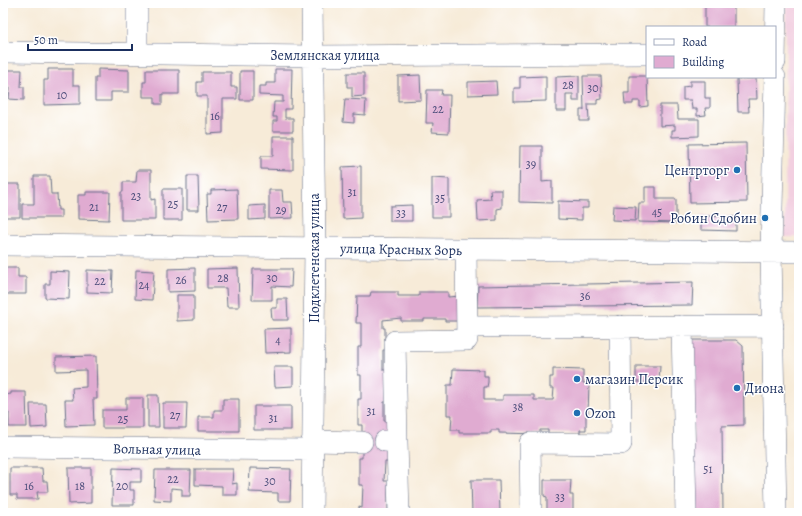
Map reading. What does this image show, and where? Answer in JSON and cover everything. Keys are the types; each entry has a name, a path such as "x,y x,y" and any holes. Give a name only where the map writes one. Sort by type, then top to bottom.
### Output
{"street":[{"path":"137,3 137,54"},
{"name":"Подклетенская улица","path":"312,3 315,248 312,513"},
{"path":"776,3 776,26"},
{"name":"Землянская улица","path":"3,52 313,56 646,54"},
{"path":"775,78 771,252 776,513"},
{"name":"улица Красных Зорь","path":"3,245 799,252"},
{"path":"399,513 391,442 395,341 467,340 466,249"},
{"path":"531,513 530,443 620,444 620,326"},
{"path":"682,326 686,513"},
{"path":"467,327 773,326"},
{"name":"Вольная улица","path":"3,447 312,446 362,442"}],"shaded area":[{"path":"786,3 799,3 799,237 785,237"}],"building":[{"path":"705,3 734,3 734,26 705,26"},
{"path":"48,69 73,69 73,85 80,85 80,104 44,105 44,80 48,80"},
{"path":"98,69 129,70 129,92 111,92 111,101 95,101 95,78 98,78"},
{"path":"275,69 292,69 291,109 285,109 285,118 293,118 293,131 273,131 273,121 277,121 277,117 273,117 274,102 283,102 283,96 259,95 259,86 266,86 266,83 275,83"},
{"path":"3,70 22,70 21,87 24,87 24,100 9,99 10,87 6,87 6,95 3,95"},
{"path":"146,70 179,70 179,94 162,94 162,104 155,104 155,97 143,97 143,82 146,82"},
{"path":"240,71 253,71 253,100 240,100"},
{"path":"202,72 231,72 231,87 237,87 237,99 223,99 223,133 207,134 207,96 197,96 197,82 202,82"},
{"path":"347,73 364,73 364,96 352,97 352,87 347,87"},
{"path":"420,75 421,100 398,101 398,76"},
{"path":"546,76 546,101 514,102 514,88 520,88 520,77"},
{"path":"579,76 579,101 573,101 573,94 566,94 566,111 556,111 556,77"},
{"path":"583,76 601,76 602,99 597,100 597,104 588,104 589,121 580,121 580,110 584,110"},
{"path":"629,76 646,76 648,106 640,107 640,101 633,101 633,104 625,104 624,93 629,93"},
{"path":"756,78 757,99 748,99 749,112 738,112 737,79"},
{"path":"496,81 497,94 468,95 468,82"},
{"path":"690,81 705,81 705,98 710,98 710,108 705,108 706,115 697,116 697,109 692,109 691,100 683,100 683,87 690,86"},
{"path":"427,90 442,90 441,95 450,95 449,133 432,132 433,123 426,123"},
{"path":"345,99 366,100 365,115 354,114 354,123 343,122"},
{"path":"660,105 677,105 678,119 699,119 699,136 672,137 672,130 675,130 675,125 660,126"},
{"path":"273,136 293,136 293,170 261,169 261,156 273,156"},
{"path":"746,143 747,202 690,203 689,144"},
{"path":"520,146 542,146 542,182 552,181 552,203 519,202"},
{"path":"361,166 361,218 343,219 342,167"},
{"path":"137,170 151,170 151,200 155,199 155,220 121,220 121,192 123,192 123,182 136,182"},
{"path":"34,176 50,176 51,194 57,194 58,210 61,210 61,218 22,218 22,204 34,204"},
{"path":"187,176 198,176 199,210 187,210"},
{"path":"432,178 449,179 449,217 432,217"},
{"path":"3,184 20,184 20,217 3,217"},
{"path":"645,187 656,187 656,199 676,199 676,223 638,222 639,203 645,203"},
{"path":"163,189 182,189 182,220 163,220"},
{"path":"237,189 238,219 208,220 207,194 211,194 211,190"},
{"path":"269,190 282,190 283,202 292,202 293,218 269,219"},
{"path":"490,190 502,190 502,208 497,209 497,220 478,221 477,200 491,199"},
{"path":"86,192 110,192 109,220 78,219 78,195 86,195"},
{"path":"558,201 588,202 588,208 582,208 582,220 558,219"},
{"path":"265,205 265,219 249,220 249,206"},
{"path":"412,205 412,221 390,221 390,206"},
{"path":"613,206 636,207 635,221 612,220"},
{"path":"701,216 736,217 736,231 701,230"},
{"path":"3,268 18,268 18,277 26,277 26,294 3,294"},
{"path":"195,268 195,291 168,292 168,269"},
{"path":"238,268 239,307 227,307 226,288 207,288 207,269"},
{"path":"253,269 292,269 291,287 272,286 272,300 252,300"},
{"path":"87,270 113,271 112,293 87,292"},
{"path":"136,270 154,271 152,300 135,299"},
{"path":"50,271 70,272 69,299 45,298 45,284 50,284"},
{"path":"693,282 692,305 477,307 478,286"},
{"path":"371,292 398,292 398,296 419,296 419,292 448,292 448,297 460,296 459,321 424,319 424,321 401,321 401,318 383,320 383,328 385,328 385,350 383,350 383,370 387,370 387,402 384,402 384,421 388,421 388,462 385,462 384,481 388,481 388,511 385,511 385,513 359,513 359,507 362,508 363,485 359,485 359,458 362,458 362,425 358,425 358,399 361,399 361,375 358,375 358,347 361,347 361,323 356,323 357,296 370,296"},
{"path":"177,295 194,295 194,320 177,321"},
{"path":"277,299 287,299 288,320 272,320 271,308 277,308"},
{"path":"291,328 291,352 265,353 264,329"},
{"path":"692,340 736,340 743,346 744,425 722,426 723,513 694,513"},
{"path":"96,356 97,399 93,399 94,425 66,426 65,400 73,400 72,388 86,387 86,370 56,371 56,357"},
{"path":"636,366 660,366 659,382 636,382"},
{"path":"274,367 293,367 293,386 275,387"},
{"path":"453,369 484,370 484,376 488,376 488,382 487,387 484,387 484,400 503,400 503,395 534,395 534,400 553,400 554,388 550,388 550,377 553,377 553,369 583,370 583,383 589,383 586,430 580,430 580,434 548,433 548,430 540,430 540,434 499,433 499,430 491,430 491,433 459,433 459,430 451,430 452,415 447,415 447,385 452,385"},
{"path":"11,392 26,392 27,427 9,427 9,413 5,413 4,395 11,394"},
{"path":"148,395 158,395 159,427 148,427"},
{"path":"126,398 143,398 143,428 102,428 102,410 126,410"},
{"path":"223,399 239,399 239,431 198,431 198,417 214,417 214,410 223,410"},
{"path":"163,403 187,403 186,428 163,428"},
{"path":"30,404 46,404 47,427 31,428"},
{"path":"254,406 291,406 291,430 254,430"},
{"path":"10,468 42,468 43,481 47,481 48,492 37,492 38,499 17,499 17,495 10,495"},
{"path":"68,468 91,468 91,503 69,504"},
{"path":"113,468 141,469 141,482 130,482 130,490 134,490 134,505 112,505"},
{"path":"250,468 291,469 290,501 278,501 278,493 249,492"},
{"path":"195,469 233,469 232,484 237,483 237,495 222,495 222,486 195,485"},
{"path":"155,470 191,470 190,496 182,496 182,489 171,488 171,501 154,500"},
{"path":"471,480 499,480 500,513 472,513"},
{"path":"544,480 571,480 570,495 573,495 573,513 547,513 547,497 544,496"}],"place":[{"name":"Центрторг","path":"737,170"},
{"name":"Робин Сдобин","path":"765,218"},
{"name":"магазин Персик","path":"577,379"},
{"name":"Диона","path":"737,388"},
{"name":"Ozon","path":"577,413"}]}
